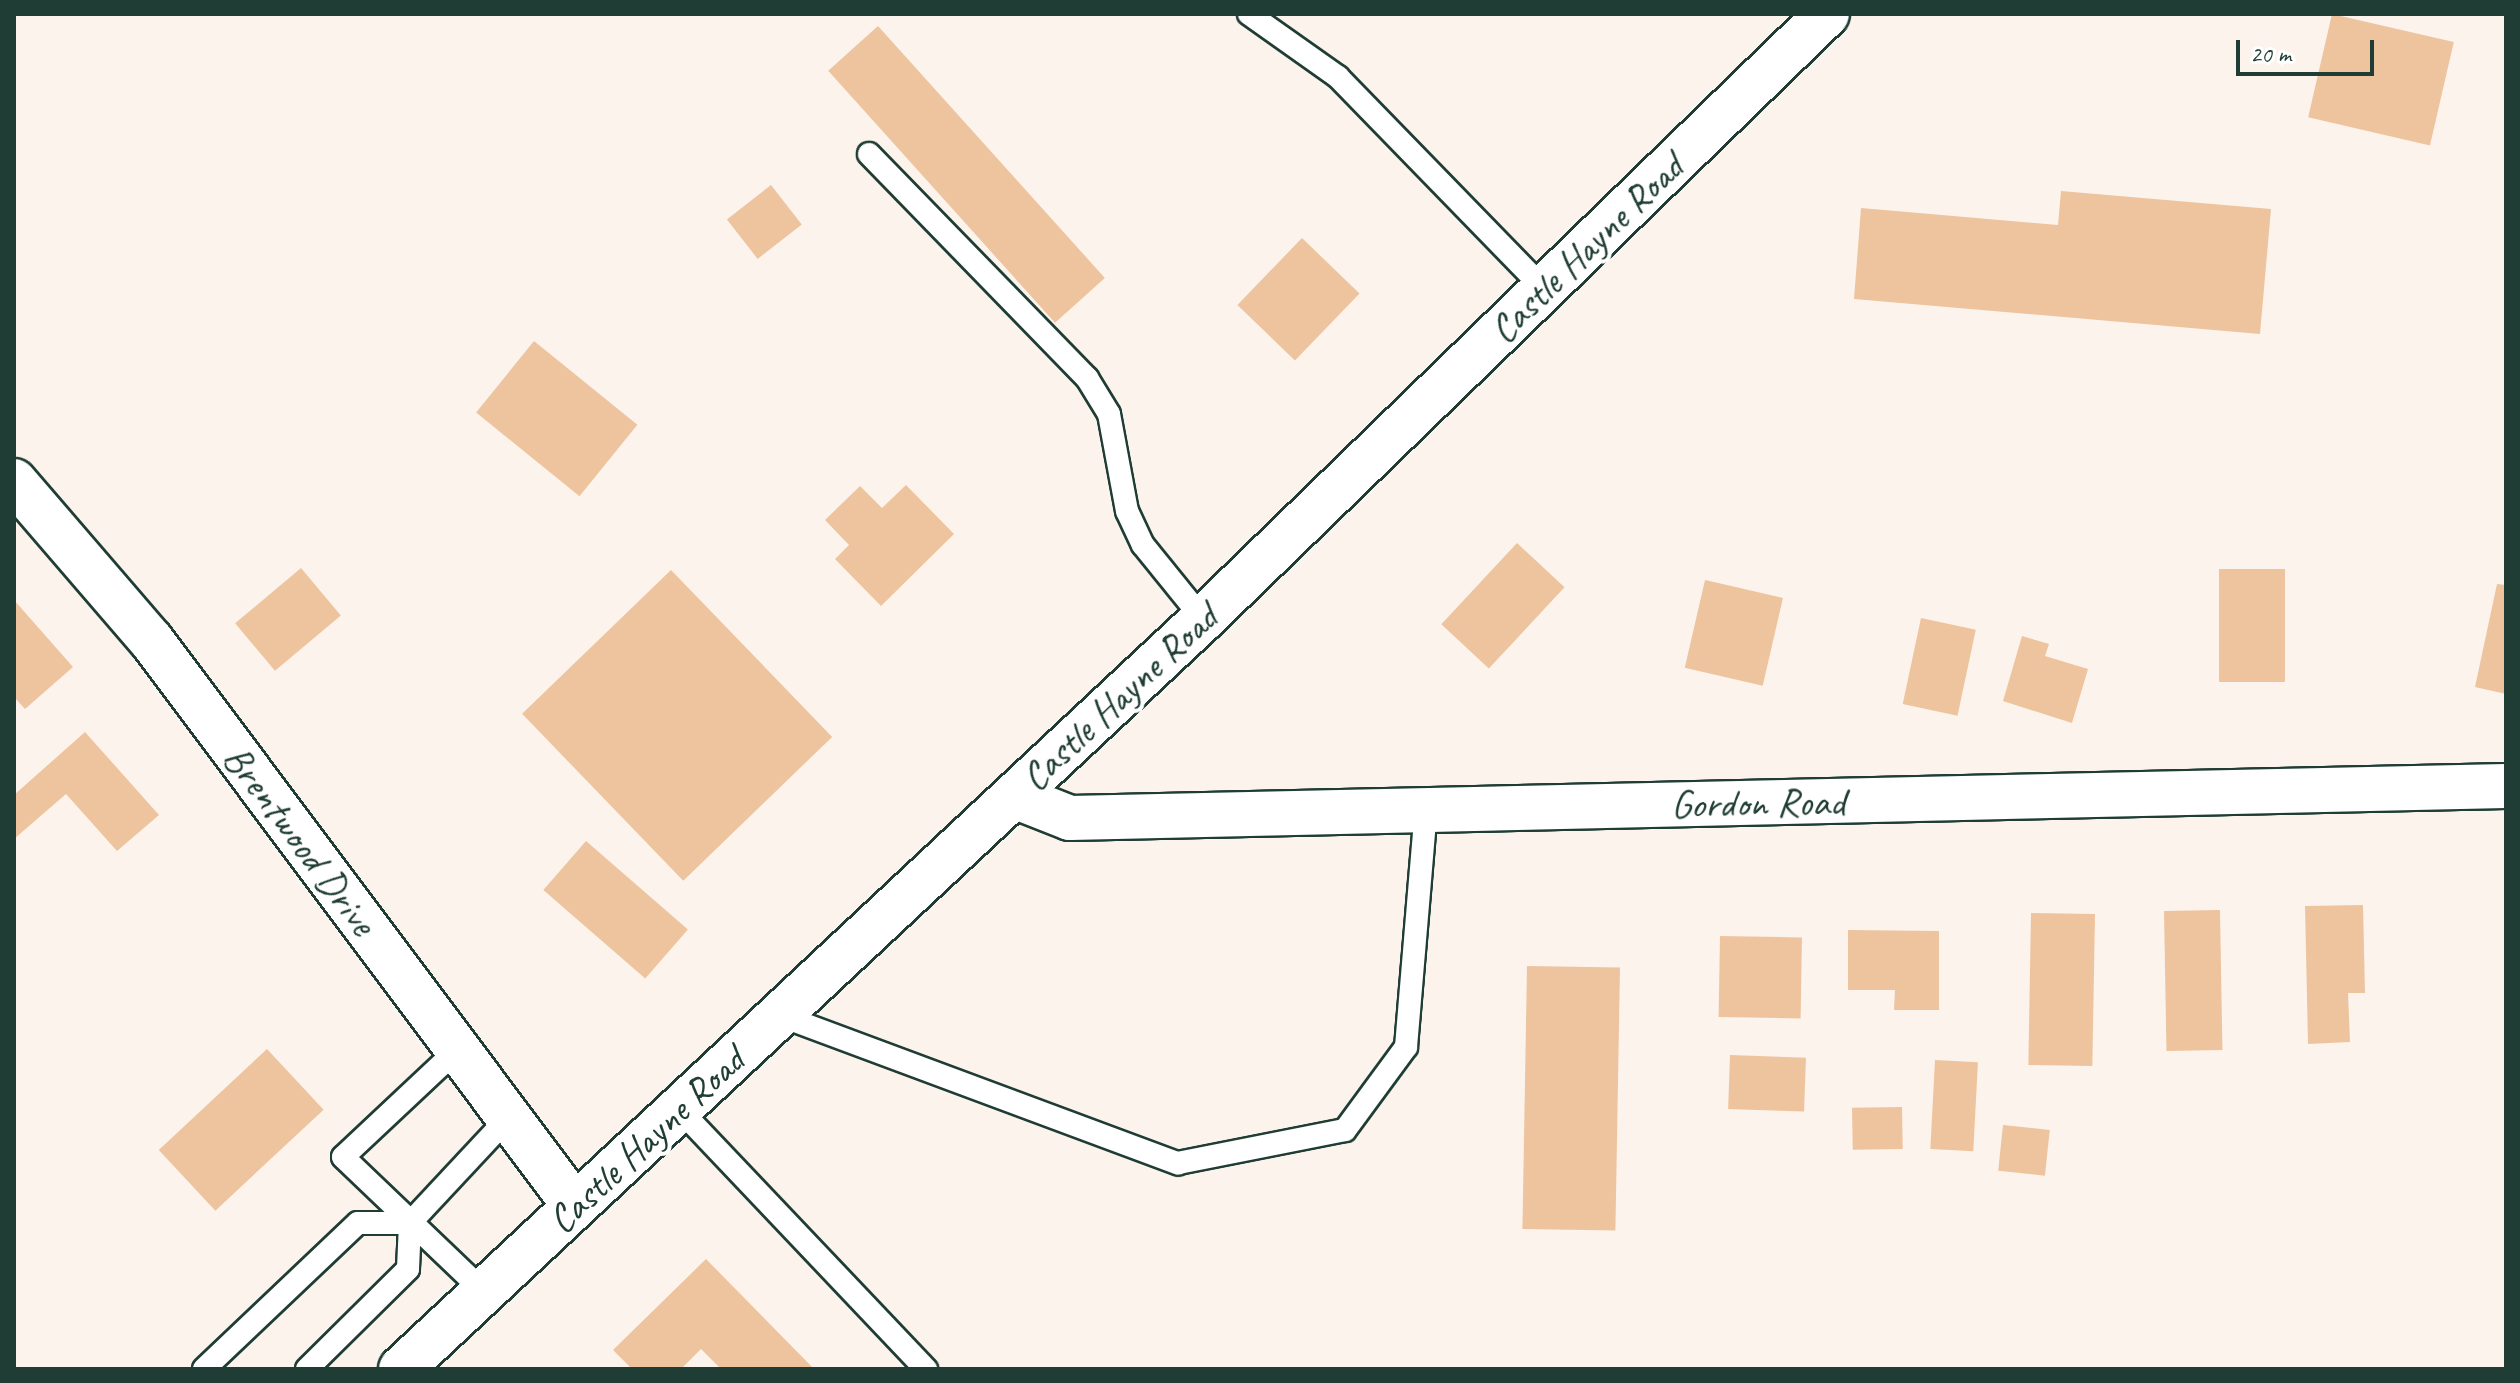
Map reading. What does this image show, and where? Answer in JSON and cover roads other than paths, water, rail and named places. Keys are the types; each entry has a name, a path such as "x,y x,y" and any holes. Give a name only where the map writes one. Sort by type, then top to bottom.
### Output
{"street":[{"name":"Castle Hayne Road","path":"401,1369 1203,619 1827,14"},
{"name":"Brentwood Drive","path":"14,481 151,640 575,1206"},
{"name":"Gordon Road","path":"1014,796 1070,818 2506,786"}],"lane":[{"path":"1249,14 1338,77 1543,288"},
{"path":"869,154 1087,378 1109,414 1127,511 1143,545 1203,619"},
{"path":"779,1015 1178,1163 1345,1130 1406,1047 1426,810"},
{"path":"457,1050 343,1157 483,1291"},
{"path":"679,1109 926,1369"},
{"path":"307,1369 408,1269 410,1223 509,1117"},
{"path":"204,1369 358,1223 410,1223"}]}
